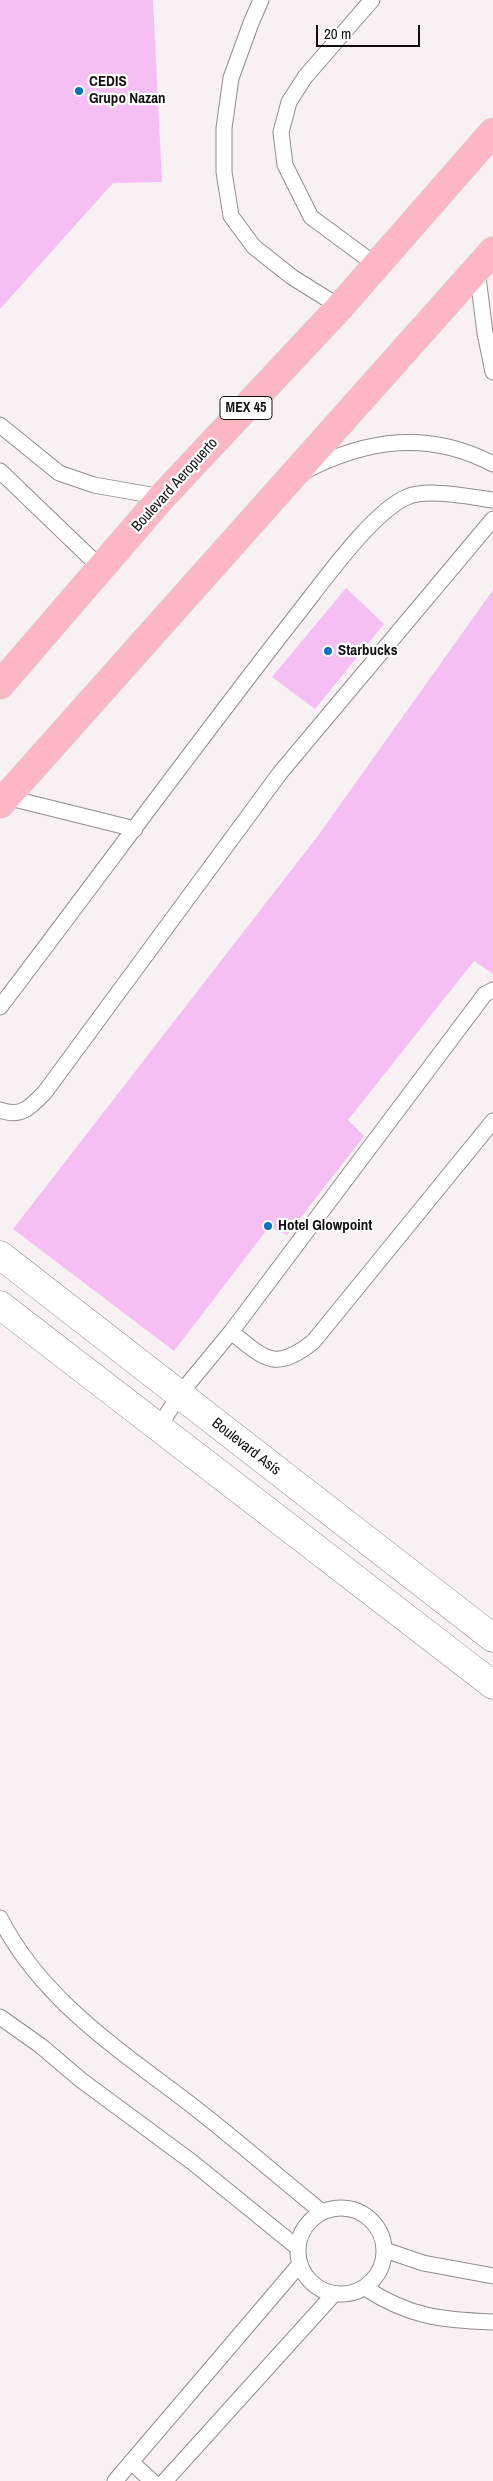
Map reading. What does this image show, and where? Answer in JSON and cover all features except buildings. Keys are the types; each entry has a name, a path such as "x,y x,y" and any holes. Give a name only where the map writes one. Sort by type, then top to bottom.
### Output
{"highway":[{"name":"Boulevard Aeropuerto","path":"0,685 162,497 340,307 493,132"},
{"path":"3,800 485,260"}],"street":[{"name":"Boulevard Asís","path":"0,1255 493,1638"},
{"path":"0,1305 493,1685"}],"lane":[{"path":"262,0 251,23 231,78 224,128 224,172 231,216 254,248 292,277 340,307"},
{"path":"372,0 305,77 289,102 281,132 285,165 311,217 376,265"},
{"path":"485,260 485,333 493,372"},
{"path":"0,425 59,473 94,484 162,497"},
{"path":"286,481 330,459 361,448 387,442 447,447 473,455 493,464"},
{"path":"0,470 101,568"},
{"path":"0,1007 135,829 198,742 352,546 392,505 408,496 424,494 493,500"},
{"path":"0,1110 10,1114 22,1113 33,1105 45,1092 280,773 493,519"},
{"path":"3,800 135,829"},
{"path":"159,1427 179,1395 231,1332 485,994 493,990"},
{"path":"231,1332 263,1356 275,1360 288,1359 313,1342 493,1121"},
{"path":"0,1918 12,1942 44,1983 85,2024 200,2112 322,2212"},
{"path":"0,2017 42,2046 81,2080 192,2162 298,2248"},
{"path":"336,2208 351,2208 364,2214 374,2223 382,2235 385,2250 383,2264 376,2276 365,2288 350,2294 334,2294 319,2289 307,2278 300,2264 298,2248 302,2233 310,2221 322,2212 336,2208"},
{"path":"385,2250 423,2263 493,2276"},
{"path":"114,2481 300,2264"},
{"path":"365,2288 388,2303 418,2314 455,2320 493,2322"},
{"path":"165,2481 334,2294"},
{"path":"131,2462 152,2481"}],"place":[{"name":"CEDIS Grupo Nazan","path":"79,91"},
{"name":"Starbucks","path":"328,651"},
{"name":"Hotel Glowpoint","path":"268,1226"}]}
